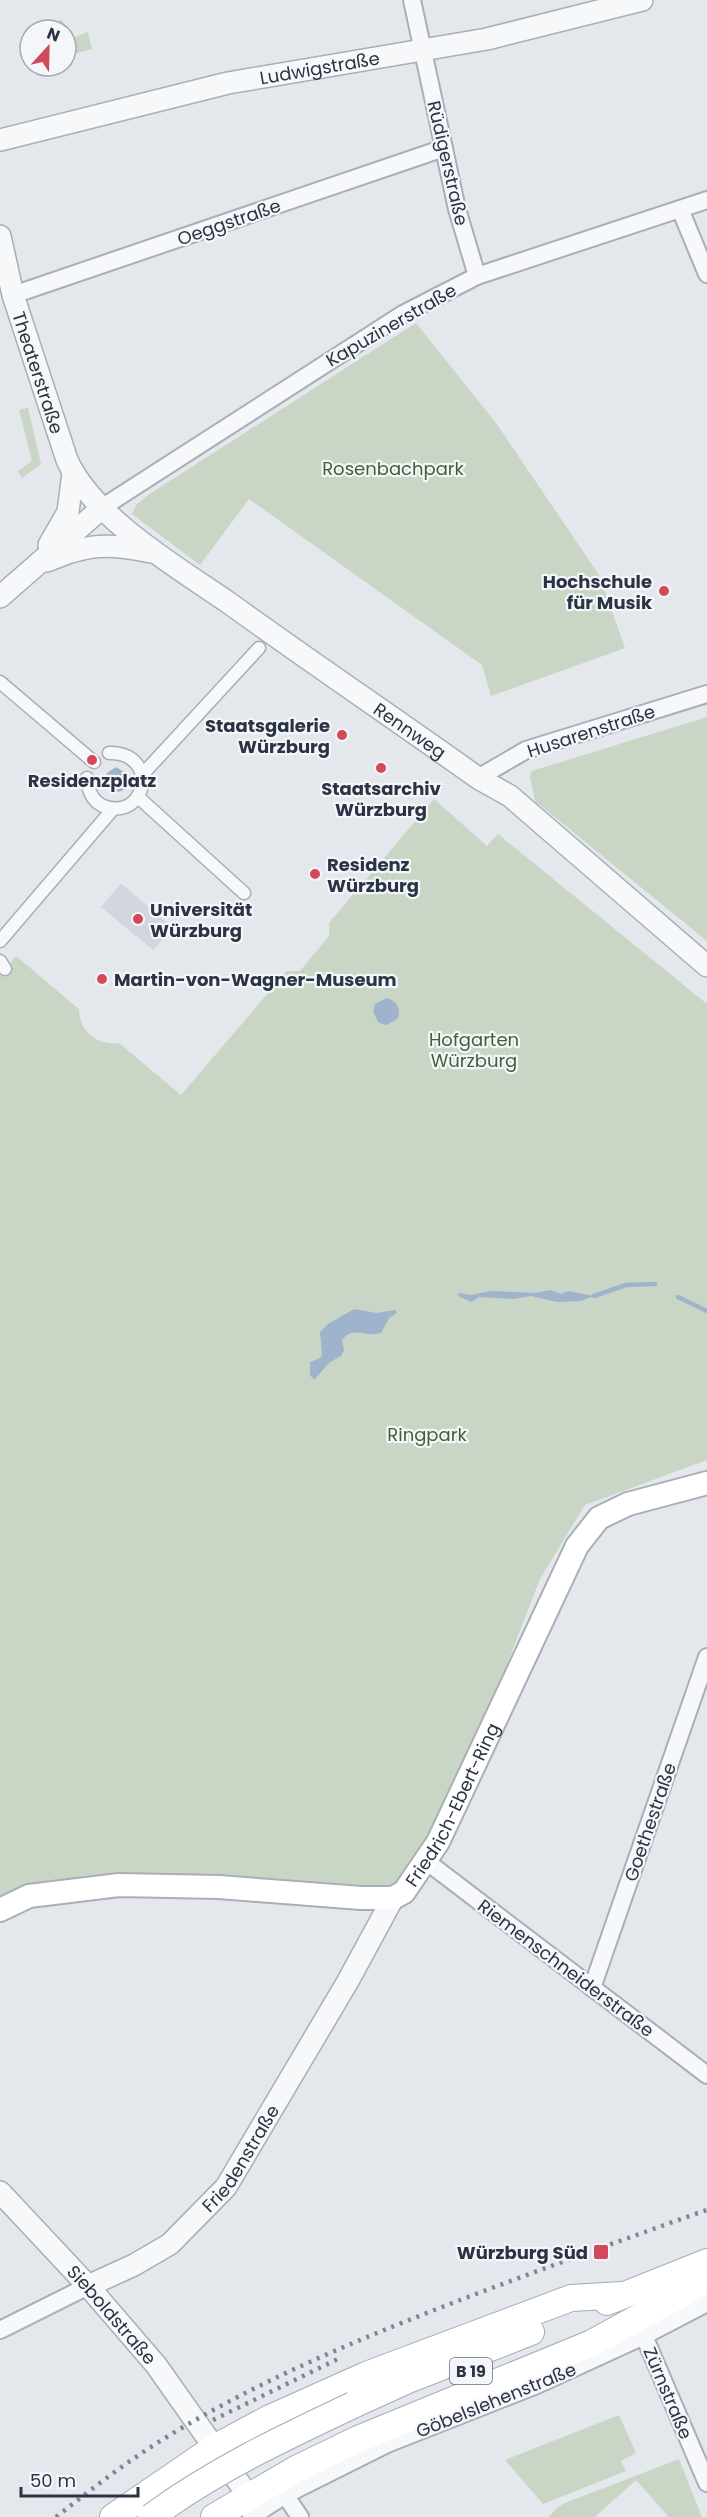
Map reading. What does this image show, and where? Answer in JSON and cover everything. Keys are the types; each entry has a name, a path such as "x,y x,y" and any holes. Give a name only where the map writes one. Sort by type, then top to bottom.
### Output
{"main road":[{"name":"Friedrich-Ebert-Ring","path":"0,1910 29,1896 119,1885 219,1887 393,1898 404,1892 438,1842 577,1546 598,1518 628,1504 707,1483"},
{"name":"B 19","path":"180,2517 408,2380 707,2262"},
{"name":"B 19","path":"151,2517 207,2479 274,2442 707,2279"},
{"path":"214,2517 251,2506 296,2469 358,2439 592,2343 707,2279"},
{"path":"113,2517 214,2448 270,2418 366,2375 571,2298 623,2295"}],"street":[{"name":"Rüdigerstraße","path":"412,0 457,209 477,276"},
{"name":"Ludwigstraße","path":"0,140 228,83 488,39 642,0"},
{"name":"Oeggstraße","path":"13,295 444,148"},
{"name":"Kapuzinerstraße","path":"103,507 403,314 477,276 707,200"},
{"path":"680,209 707,274"},
{"name":"Theaterstraße","path":"0,236 13,295 46,400 73,473 103,507"},
{"name":"Theaterstraße","path":"38,563 56,537 68,512 73,473"},
{"path":"0,597 103,507"},
{"name":"Rennweg","path":"103,507 132,534 284,644 478,778 510,796 707,966"},
{"path":"38,563 81,549 99,546 119,546 158,553"},
{"path":"142,775 259,648"},
{"path":"0,682 94,762"},
{"name":"Husarenstraße","path":"478,778 526,750 707,694"},
{"path":"87,778 87,788 93,799 101,806 113,809 123,808 138,798 142,788 142,775 138,766 129,756 109,753"},
{"path":"138,798 244,893"},
{"path":"0,941 15,933 113,809"},
{"name":"Goethestraße","path":"592,1988 707,1657"},
{"name":"Riemenschneiderstraße","path":"426,1861 707,2075"},
{"name":"Friedenstraße","path":"0,2330 134,2265 170,2244 226,2187 348,1981 393,1898"},
{"name":"Sieboldstraße","path":"0,2192 88,2286 156,2366 214,2448 251,2506"},
{"name":"Göbelslehenstraße","path":"251,2506 285,2495 387,2444 537,2385 644,2336 707,2302"},
{"name":"Zürnstraße","path":"644,2336 707,2483"},
{"path":"285,2495 300,2517"}],"shaded area":[{"name":"Universität Würzburg","path":"121,883 173,928 153,950 101,907"}],"green space":[{"path":"88,32 92,49 78,53 78,36"},
{"name":"Rosenbachpark","path":"416,323 496,423 599,575 625,648 491,696 482,665 249,499 200,565 132,514 137,504 151,493"},
{"path":"28,408 41,464 22,478 18,471 32,461 19,410"},
{"path":"707,717 707,941 535,801 530,776 532,771"},
{"path":"434,799 487,846 498,834 707,1004 707,1460 585,1505 540,1579 447,1819 403,1891 122,1875 29,1883 0,1898 0,976 16,956 79,1009 82,1024 91,1035 103,1042 119,1043 181,1095 287,971 300,971 329,936 329,923"},
{"path":"619,2415 636,2453 621,2461 626,2471 543,2504 505,2460"},
{"path":"679,2459 702,2517 669,2517 636,2480 595,2517 549,2517 565,2503"}],"water":[{"path":"116,767 124,772 127,783 125,789 119,792 105,788 103,783 107,773"},
{"path":"387,998 396,1003 399,1011 398,1018 387,1025 379,1023 373,1012 375,1004"},
{"path":"550,1290 561,1294 568,1291 594,1296 581,1301 557,1302 531,1296 513,1299 479,1297 471,1302 458,1296 459,1293 471,1295 491,1291 535,1293"},
{"path":"354,1309 377,1313 395,1310 397,1313 389,1318 381,1333 351,1333 346,1336 342,1340 344,1350 341,1356 330,1362 314,1380 310,1375 310,1362 322,1355 320,1332 328,1324"}],"waterway":[{"path":"594,1296 626,1285 655,1284"},
{"path":"678,1297 707,1311"}],"railway":[{"path":"56,2517 155,2444 244,2394 320,2357 437,2309 707,2210"},
{"path":"213,2420 342,2357"}],"place":[{"name":"Hochschule für Musik","path":"664,591"},
{"name":"Staatsgalerie Würzburg","path":"342,735"},
{"name":"Residenzplatz","path":"92,760"},
{"name":"Staatsarchiv Würzburg","path":"381,768"},
{"name":"Residenz Würzburg","path":"315,874"},
{"name":"Universität Würzburg","path":"138,919"},
{"name":"Martin-von-Wagner-Museum","path":"102,979"},
{"name":"Würzburg Süd","path":"601,2252"}],"park label":[{"name":"Hofgarten Würzburg","path":"474,1049"},
{"name":"Ringpark","path":"427,1434"}]}
